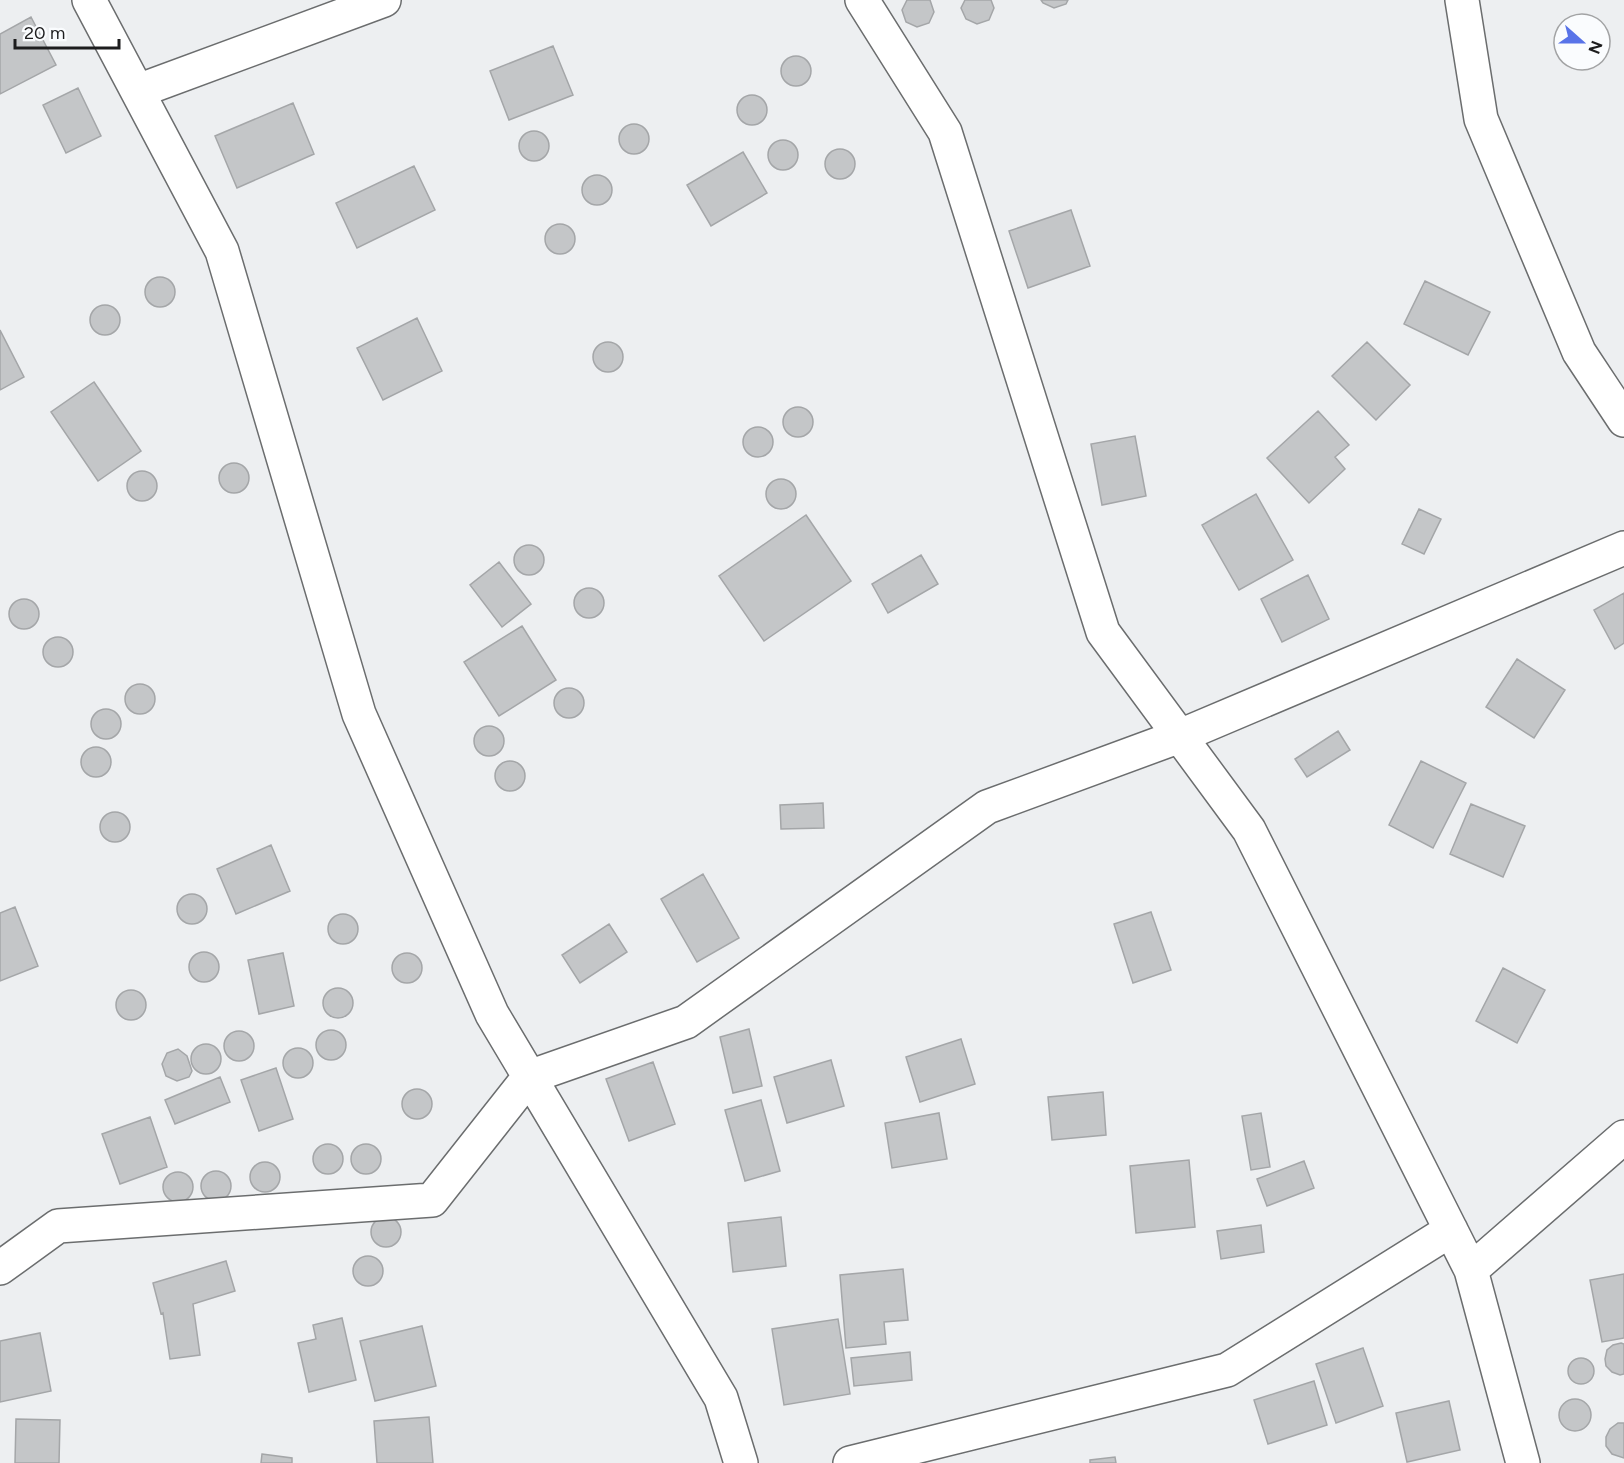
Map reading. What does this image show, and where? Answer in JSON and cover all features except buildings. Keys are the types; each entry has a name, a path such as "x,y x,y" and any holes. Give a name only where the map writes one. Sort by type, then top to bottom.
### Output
{"street":[{"path":"89,0 222,251 359,714 492,1014 721,1398 741,1463"},
{"path":"138,91 384,0"},
{"path":"862,0 945,132 1103,632 1250,830 1471,1270 1522,1463"},
{"path":"1461,0 1480,119 1579,352 1624,420"},
{"path":"0,1268 58,1226 432,1200 529,1077 686,1022 987,807 1180,736 1624,548"},
{"path":"1471,1270 1624,1137"},
{"path":"850,1463 1227,1370 1450,1230"}]}
